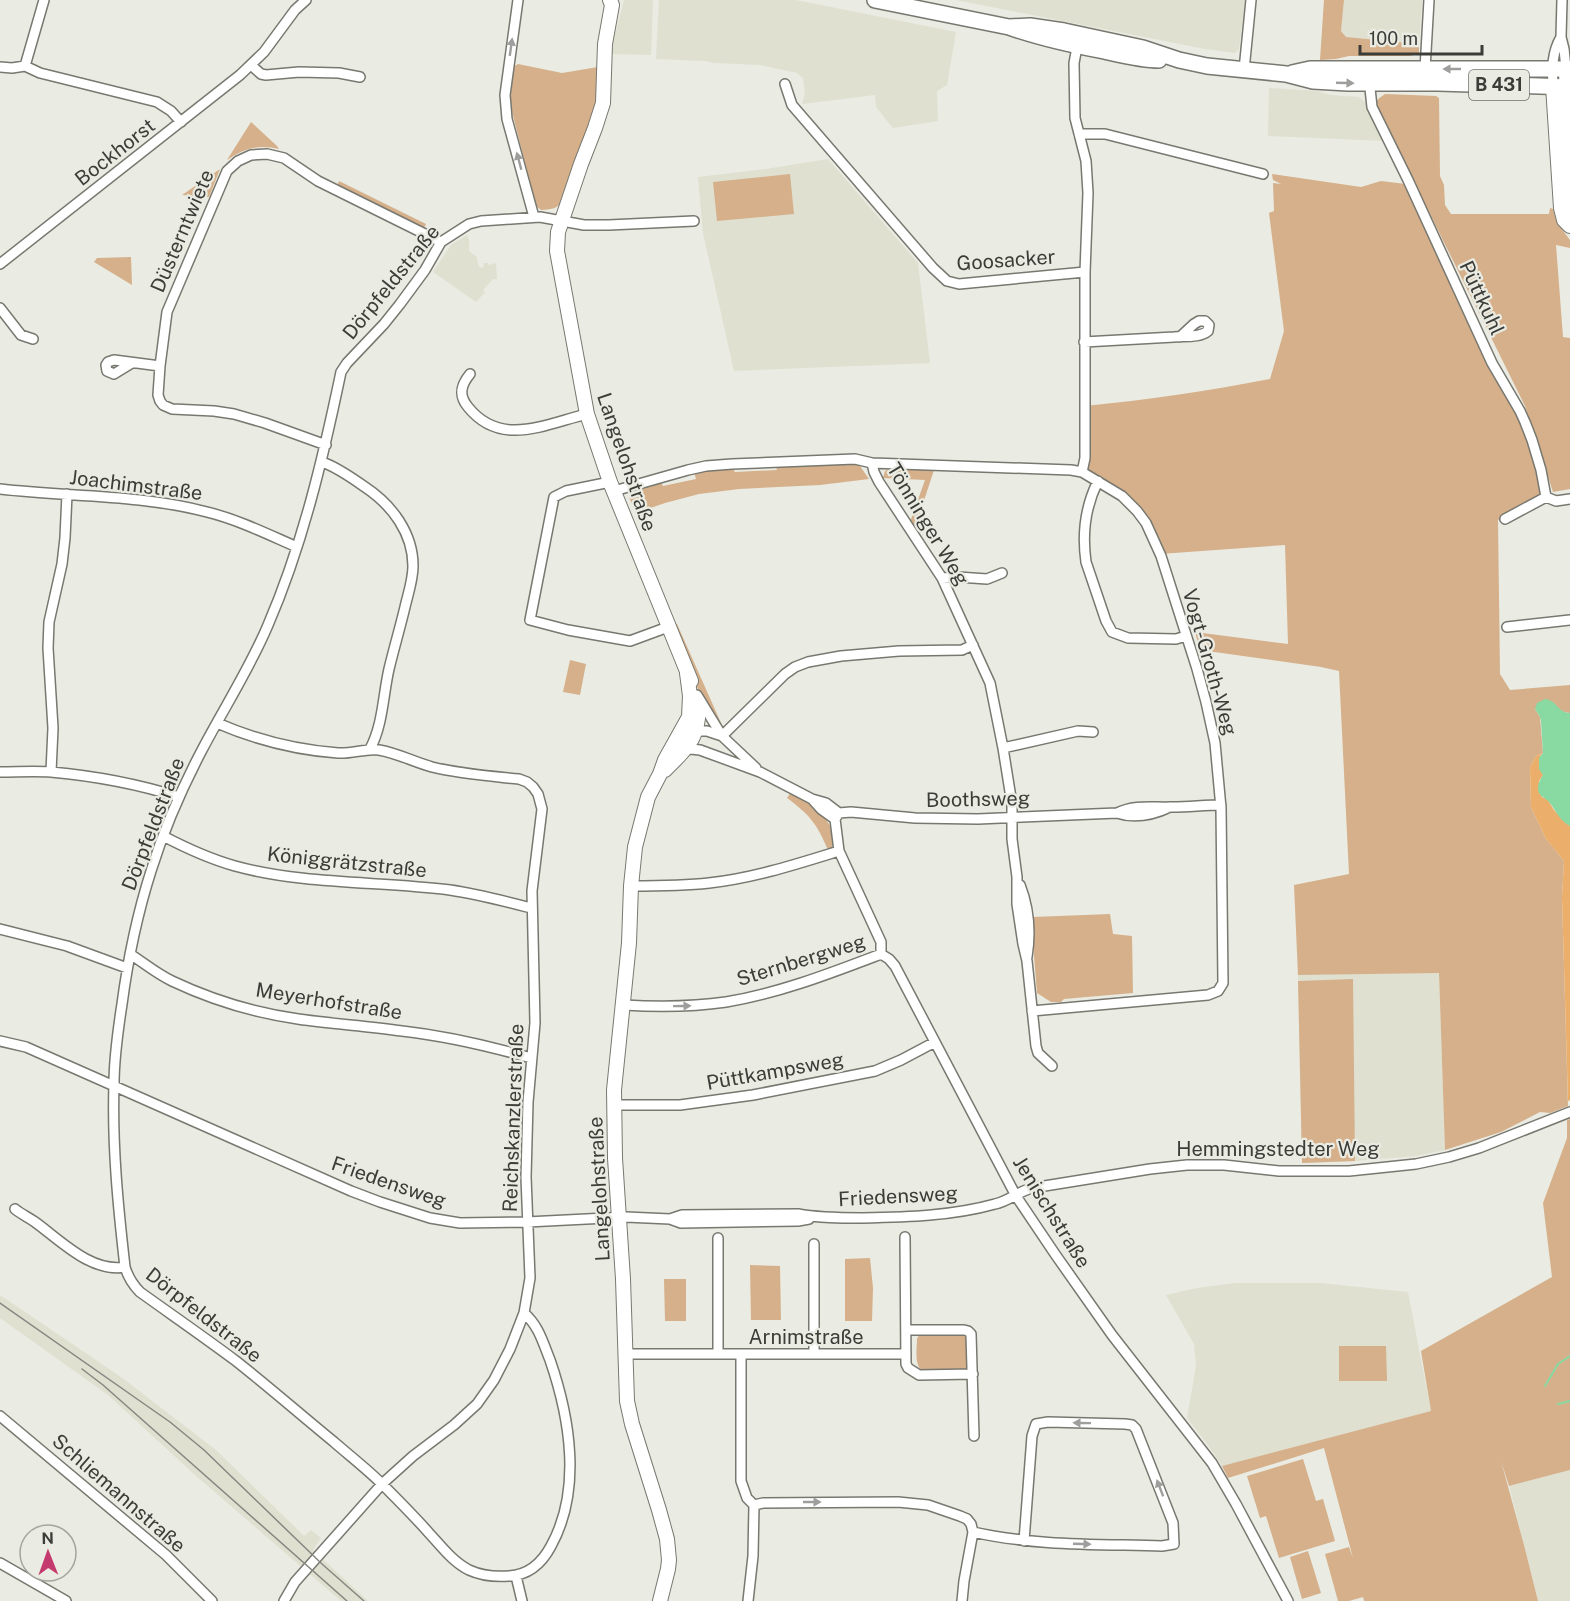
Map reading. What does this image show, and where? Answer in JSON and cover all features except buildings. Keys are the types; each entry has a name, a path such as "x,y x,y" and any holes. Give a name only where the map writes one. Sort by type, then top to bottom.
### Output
{"main road":[{"name":"B 431","path":"875,0 1009,27 1026,33 1078,40 1152,60 1179,60 1208,66 1286,74 1310,69 1369,76 1563,87"},
{"name":"B 431","path":"1369,76 1425,69 1563,69"}],"street":[{"path":"25,66 44,0"},
{"name":"Bockhorst","path":"0,264 251,66 295,10 306,0"},
{"path":"518,0 505,95 507,119 534,217"},
{"path":"1244,70 1251,0"},
{"path":"1425,69 1429,0"},
{"path":"1562,0 1561,37 1554,50 1563,69 1561,208 1564,219 1570,225"},
{"name":"Langelohstraße","path":"612,2 605,44 603,103 556,241 586,414 612,487 697,695 699,712 683,751 660,774"},
{"name":"Goosacker","path":"784,84 792,105 947,282 959,284 1085,272 1088,193 1086,161 1075,118 1074,63 1078,40"},
{"path":"0,66 12,68 25,66 39,73 157,102 171,111 181,122"},
{"path":"251,66 266,75 299,72 360,77"},
{"name":"Püttkuhl","path":"1369,76 1370,97 1374,112 1408,180 1492,363 1525,422 1541,470 1546,497"},
{"path":"1563,87 1570,212"},
{"path":"1079,134 1105,134 1263,174"},
{"name":"Düsterntwiete","path":"326,445 234,414 172,409 163,405 158,395 165,320 223,178 232,165 243,158 259,154 275,155 284,158 318,181 441,242"},
{"name":"Dörpfeldstraße","path":"516,1576 480,1574 461,1565 382,1484 287,1402 132,1285 125,1267 114,1147 114,1086 118,1031 127,968 138,916 163,836 179,797 268,627 287,579 322,462 341,372 400,304 441,242 469,224 481,221 534,217 562,220"},
{"path":"562,220 584,225 694,221"},
{"path":"1082,472 1085,458 1085,272"},
{"path":"0,308 21,335 33,339"},
{"path":"1084,342 1180,337"},
{"path":"132,363 160,366"},
{"path":"470,374 461,389 462,398 474,413 494,426 519,431 586,414"},
{"name":"Tönninger Weg","path":"668,627 630,641 568,630 530,620 554,496 566,491 612,487 724,464 840,459 855,459 872,463 879,482 942,578 990,683 1012,804 1017,904 1027,960 1036,1046 1038,1053 1052,1066"},
{"path":"322,462 346,474 386,503 400,523 410,547 412,578 385,687 378,728 370,749"},
{"name":"Vogt-Groth-Weg","path":"872,463 1071,470 1082,472 1122,496 1146,523 1160,554 1197,669 1212,726 1221,805 1223,847 1223,979 1221,988 1208,995 1032,1011"},
{"path":"1098,481 1087,506 1085,553 1108,627 1117,635 1128,638 1176,639 1186,636"},
{"name":"Joachimstraße","path":"0,489 141,500 202,511 268,533 297,547"},
{"path":"51,772 53,720 49,677 49,622 62,564 68,494"},
{"path":"1504,519 1546,497 1556,501 1570,499"},
{"path":"942,578 987,579 1002,573"},
{"path":"1507,627 1570,620"},
{"path":"722,736 785,674 808,662 881,652 962,650 973,645"},
{"name":"Langelohstraße","path":"660,1601 668,1569 667,1539 628,1413 614,1105 629,943 633,858 648,797 665,760 691,730 687,673"},
{"path":"697,695 722,736 760,772"},
{"name":"Reichskanzlerstraße","path":"217,723 259,738 296,747 340,753 362,752 370,749 391,753 431,767 519,778 533,787 538,794 542,809 534,864 531,908 535,1010 526,1177 530,1278 524,1313 510,1349 494,1380 477,1404 382,1484 295,1582 284,1601"},
{"path":"378,728 391,753"},
{"path":"691,730 707,731 722,736"},
{"path":"691,730 705,751"},
{"path":"1003,748 1078,731 1093,732"},
{"path":"683,751 693,749 705,751 760,772 812,799 826,803 837,816"},
{"path":"0,772 51,772 106,779 179,797"},
{"name":"Boothsweg","path":"837,816 933,819 1117,813 1144,816 1170,807 1221,805"},
{"name":"Jenischstraße","path":"837,816 839,851 881,942 881,954 895,966 1016,1196 1112,1335 1212,1463 1288,1601"},
{"name":"Königgrätzstraße","path":"163,836 215,860 277,875 450,890 531,908"},
{"path":"631,886 724,881 798,865 839,851"},
{"path":"0,929 67,946 127,968"},
{"name":"Meyerhofstraße","path":"130,954 178,984 261,1012 296,1019 404,1031 460,1040 531,1058"},
{"name":"Sternbergweg","path":"624,1005 690,1006 726,1002 802,983 881,954"},
{"name":"Friedensweg","path":"0,1041 26,1047 351,1191 397,1208 445,1221 459,1223 527,1222 619,1217 670,1219 690,1223 798,1221 814,1217 875,1218 932,1215 986,1207 1016,1196"},
{"name":"Püttkampsweg","path":"614,1105 680,1106 753,1095 875,1071 935,1042"},
{"name":"Hemmingstedter Weg","path":"1016,1196 1032,1188 1187,1165 1224,1165 1279,1171 1349,1171 1416,1164 1479,1148 1570,1112"},
{"path":"15,1209 62,1244 94,1262 108,1268 125,1267"},
{"path":"905,1237 906,1364 919,1375 973,1374"},
{"path":"718,1238 718,1354"},
{"path":"814,1244 814,1354"},
{"path":"522,1601 516,1576 540,1563 552,1544 565,1511 570,1474 568,1445 557,1382 537,1328 524,1313"},
{"path":"906,1330 968,1331 972,1338 974,1436"},
{"name":"Arnimstraße","path":"625,1354 906,1354"},
{"path":"741,1355 741,1481 747,1498 754,1505 753,1556 748,1601"},
{"name":"Schliemannstraße","path":"0,1416 166,1555 212,1601"},
{"path":"973,1532 1024,1541 1162,1546 1174,1544 1173,1523 1158,1482 1132,1425 1048,1422 1036,1425 1032,1436 1024,1541"},
{"path":"754,1505 791,1502 898,1502 923,1504 967,1519 973,1532 962,1601"},
{"path":"0,1563 66,1601"}],"shaded area":[{"path":"624,0 653,0 651,55 610,54"},
{"path":"659,0 796,0 956,32 947,85 937,91 938,121 893,128 876,107 875,95 802,104 805,94 803,78 797,73 760,65 656,59"},
{"path":"956,0 1245,0 1239,49 1235,53"},
{"path":"1324,0 1344,0 1341,31 1346,37 1419,44 1419,53 1410,56 1349,56 1320,60"},
{"path":"1344,0 1422,0 1419,44 1346,37 1341,31"},
{"path":"518,64 562,73 598,67 599,84 596,105 562,201 553,208 541,210 536,206 510,104 513,67"},
{"path":"1269,88 1359,97 1368,104 1386,141 1268,136"},
{"path":"1385,94 1439,98 1440,176 1444,185 1445,205 1451,214 1549,214 1550,208 1553,209 1558,224 1570,240 1570,248 1556,245 1563,337 1570,338 1570,489 1553,492 1525,406 1427,208 1420,207 1525,422 1546,497 1505,519 1498,520 1500,674 1510,690 1570,685 1570,713 1560,710 1535,709 1540,717 1543,753 1536,756 1530,767 1531,807 1546,839 1564,861 1562,897 1568,1106 1550,1113 1540,1112 1501,1132 1445,1150 1439,973 1298,975 1294,885 1349,874 1339,671 1200,650 1195,632 1288,644 1285,545 1160,554 1128,502 1082,472 1085,406 1178,395 1270,379 1284,331 1269,213 1274,211 1273,183 1281,184 1273,180 1272,174 1361,187 1381,181 1414,185 1376,103"},
{"path":"251,122 279,149 252,148 227,160"},
{"path":"828,159 918,263 930,363 734,371 703,233 698,177"},
{"path":"220,169 209,197 182,195"},
{"path":"790,174 794,214 717,221 713,182"},
{"path":"339,181 426,224 424,228 337,186"},
{"path":"467,235 469,251 477,257 481,268 484,263 488,265 496,263 497,279 493,279 476,302 433,272 451,245"},
{"path":"131,257 132,285 94,262 97,258"},
{"path":"853,463 860,466 869,479 699,494 636,513 629,497 641,493 639,487 660,481 663,486 696,479 694,472 732,467 735,472 777,470 775,464"},
{"path":"890,468 934,470 915,528 910,522 925,480 883,478 885,471"},
{"path":"677,624 721,723 718,722 700,694 672,627"},
{"path":"570,660 586,664 580,695 563,692"},
{"path":"1545,699 1570,713 1570,826 1540,795 1538,789 1543,775 1539,769 1539,758 1543,753 1541,721 1535,709 1537,703"},
{"path":"1543,753 1540,756 1543,775 1539,781 1539,792 1570,826 1570,1100 1568,1101 1562,897 1564,861 1546,839 1531,807 1530,767 1536,756"},
{"path":"791,792 806,801 828,822 834,839 832,848 828,850 812,821 787,798"},
{"path":"1110,914 1113,934 1132,936 1133,993 1051,1002 1037,993 1033,917"},
{"path":"1439,972 1445,1150 1416,1156 1302,1163 1298,975"},
{"path":"1353,979 1355,1161 1302,1163 1298,981"},
{"path":"1570,1119 1570,1470 1509,1486 1501,1461 1538,1601 1364,1601 1363,1597 1338,1601 1325,1554 1349,1547 1353,1558 1324,1448 1228,1478 1222,1466 1431,1411 1421,1351 1552,1277 1543,1203 1567,1138 1567,1120"},
{"path":"870,1258 873,1288 872,1321 845,1321 845,1259"},
{"path":"750,1265 780,1266 781,1320 751,1320"},
{"path":"664,1279 686,1279 686,1321 665,1321"},
{"path":"1235,1283 1320,1283 1408,1292 1431,1411 1222,1466 1187,1418 1196,1366 1194,1344 1166,1295"},
{"path":"0,1295 121,1377 216,1450 304,1536 311,1530 321,1538 313,1550 368,1601 341,1601 195,1475 108,1395 0,1318"},
{"path":"923,1333 964,1333 968,1336 969,1368 967,1370 922,1371 919,1368 916,1352 917,1339"},
{"path":"1339,1346 1386,1346 1387,1381 1339,1381"},
{"path":"1303,1459 1316,1501 1323,1499 1335,1541 1279,1558 1266,1516 1260,1518 1247,1476"},
{"path":"1570,1470 1570,1601 1538,1601 1509,1486"},
{"path":"1308,1551 1321,1593 1302,1599 1290,1557"}],"waterway":[{"path":"1545,1386 1558,1364 1570,1356"},
{"path":"1558,1404 1570,1401"}],"tram line":[{"path":"0,1303 170,1422 204,1450 322,1564 364,1601"},
{"path":"82,1369 347,1601"}]}
